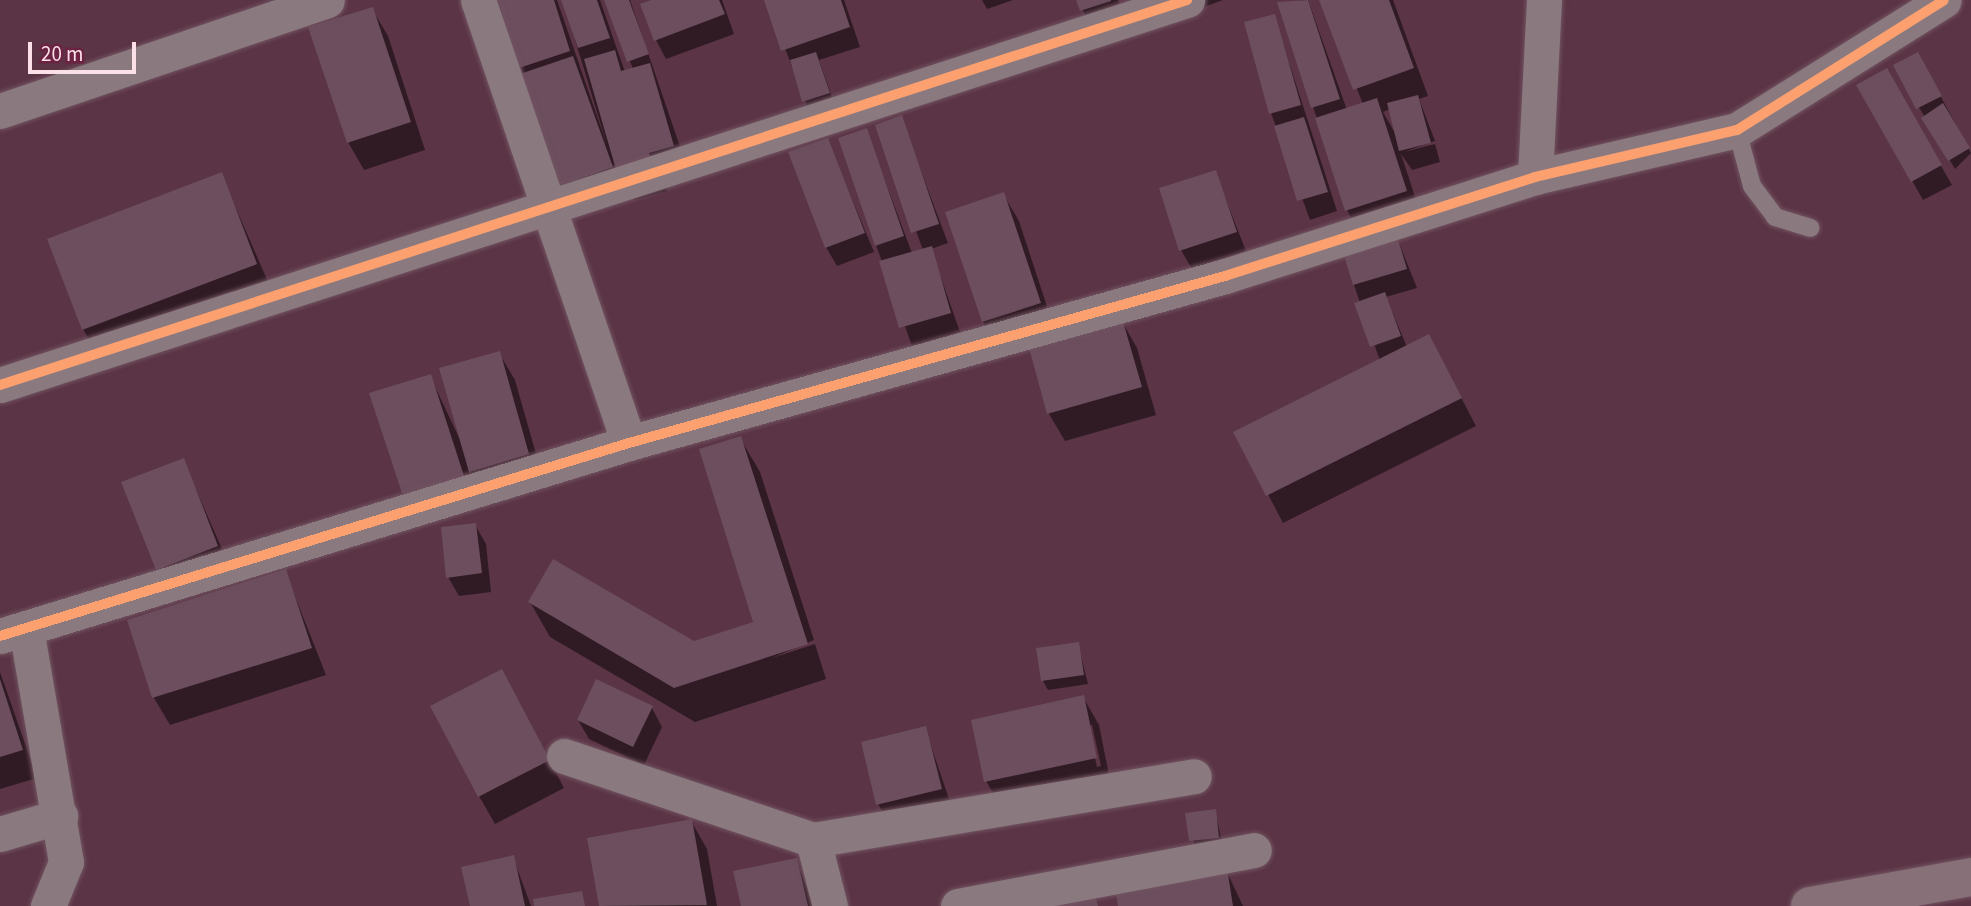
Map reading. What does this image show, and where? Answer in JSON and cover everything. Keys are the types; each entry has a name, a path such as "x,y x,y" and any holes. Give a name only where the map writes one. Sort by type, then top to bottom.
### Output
{"street":[{"path":"0,111 327,0"},
{"path":"478,0 629,443"},
{"path":"0,385 1187,0"},
{"path":"1535,177 1544,0"},
{"path":"48,906 66,862 60,816 13,632 629,443 1225,276 1535,177 1737,130 1944,0"},
{"path":"564,757 813,840 1194,776"},
{"path":"0,834 60,816"},
{"path":"813,840 830,906"},
{"path":"958,906 1254,850"},
{"path":"1810,906 1971,877"}],"lane":[{"path":"1737,130 1752,186 1775,217 1810,228"}],"building":[{"path":"498,0 554,0 570,51 519,68"},
{"path":"561,0 597,0 610,38 578,48"},
{"path":"604,0 629,0 649,54 627,62"},
{"path":"651,0 719,0 725,14 654,41 640,4"},
{"path":"764,0 841,0 850,27 781,51"},
{"path":"1076,0 1111,0 1111,1 1080,11"},
{"path":"1308,0 1340,99 1311,108 1277,2"},
{"path":"1319,0 1389,0 1414,68 1353,90"},
{"path":"373,7 411,122 347,143 308,27"},
{"path":"1275,14 1301,105 1269,114 1244,22"},
{"path":"615,50 621,71 650,63 674,146 649,153 652,163 617,173 584,59"},
{"path":"816,52 830,93 802,102 790,60"},
{"path":"1918,52 1942,96 1916,109 1893,65"},
{"path":"573,56 613,167 553,188 514,76"},
{"path":"1887,68 1942,165 1911,182 1856,85"},
{"path":"1418,95 1431,143 1399,151 1387,103"},
{"path":"1377,98 1407,191 1345,211 1315,118"},
{"path":"1943,103 1970,148 1948,161 1921,118"},
{"path":"902,115 939,224 911,233 875,125"},
{"path":"1304,117 1328,192 1297,201 1274,126"},
{"path":"867,128 904,236 875,246 838,138"},
{"path":"828,138 865,233 825,248 788,152"},
{"path":"1216,170 1237,232 1179,251 1159,188"},
{"path":"222,172 257,264 82,330 47,239"},
{"path":"1004,192 1041,303 982,322 945,212"},
{"path":"1397,236 1407,269 1353,285 1343,252"},
{"path":"932,246 951,313 899,328 879,261"},
{"path":"1385,292 1401,336 1370,347 1354,303"},
{"path":"1122,318 1142,387 1047,414 1028,344"},
{"path":"1429,334 1462,398 1266,496 1233,432"},
{"path":"500,351 529,454 469,472 439,368"},
{"path":"431,374 465,479 404,499 369,393"},
{"path":"741,436 808,644 674,688 528,602 553,559 694,641 753,622 699,449"},
{"path":"184,458 218,546 156,570 121,482"},
{"path":"476,523 482,573 446,578 441,527"},
{"path":"286,569 312,648 152,698 127,620"},
{"path":"1079,642 1084,675 1041,681 1036,648"},
{"path":"502,669 550,760 478,797 430,706"},
{"path":"0,679 23,750 0,757"},
{"path":"596,679 653,706 633,747 577,720"},
{"path":"1084,695 1097,758 984,782 971,720"},
{"path":"926,726 942,789 876,805 861,742"},
{"path":"1216,809 1219,838 1189,841 1185,813"},
{"path":"692,819 707,905 599,906 587,838"},
{"path":"514,855 525,906 470,906 461,867"},
{"path":"797,858 808,906 741,906 733,871"},
{"path":"1227,868 1233,906 1118,906 1115,886"},
{"path":"1093,889 1098,906 1026,906"},
{"path":"582,891 585,906 534,906 533,899"}],"cycle path":[{"path":"0,385 1187,0"},
{"path":"0,636 629,443 1225,276 1535,177 1737,130 1944,0"}]}
